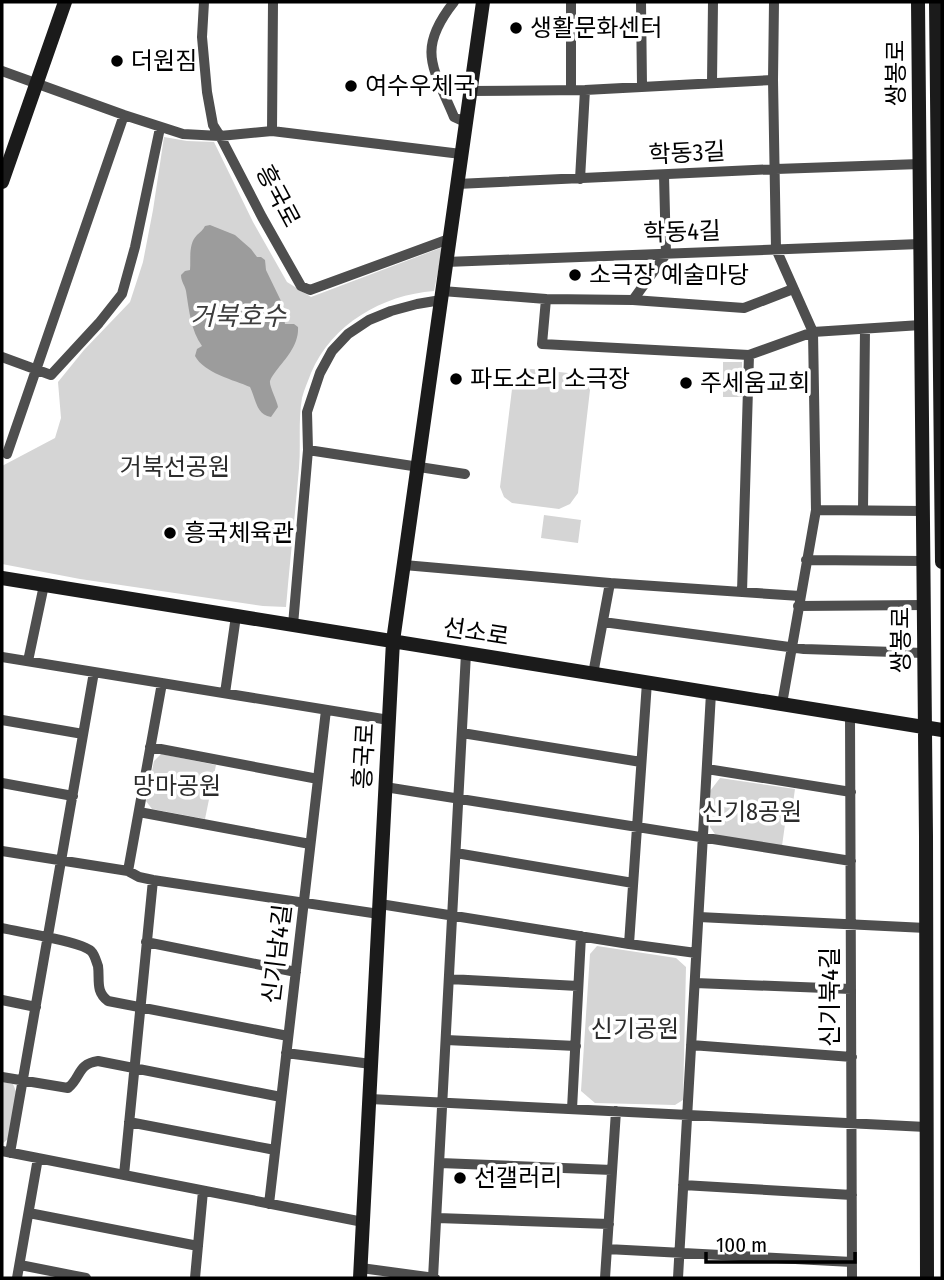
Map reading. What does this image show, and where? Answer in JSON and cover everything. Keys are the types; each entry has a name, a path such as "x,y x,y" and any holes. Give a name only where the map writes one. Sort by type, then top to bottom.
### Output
{"street":[{"path":"2,182 65,2"},
{"name":"흥국로","path":"204,2 202,37 213,125 301,286 310,290 449,239"},
{"path":"272,131 273,2"},
{"path":"454,2 437,28 430,53 433,68 454,117 465,122"},
{"name":"흥국로","path":"361,1273 393,641 483,2"},
{"path":"571,2 571,89"},
{"path":"641,2 642,86"},
{"path":"712,82 713,2"},
{"path":"774,2 776,249 813,332 816,510 782,704"},
{"name":"쌍봉로","path":"918,2 927,1278"},
{"name":"쌍봉로","path":"936,2 942,562"},
{"path":"2,71 183,134 220,136 272,131 461,154"},
{"path":"470,91 585,90 773,80"},
{"path":"580,179 585,90"},
{"path":"8,454 124,115"},
{"path":"2,357 51,375 122,294 135,247 160,128"},
{"name":"학동3길","path":"457,184 920,164"},
{"path":"633,300 666,254 664,175"},
{"name":"학동4길","path":"446,261 920,244"},
{"path":"293,625 308,450 307,412 320,373 332,351 348,334 369,320 391,311 442,296 633,300 744,308 793,289"},
{"path":"545,299 542,344 749,355 813,332 921,325"},
{"path":"863,510 865,329"},
{"path":"742,592 749,355"},
{"path":"308,450 465,474"},
{"path":"816,510 923,511"},
{"path":"806,561 923,561"},
{"path":"404,565 742,592 799,601 923,605"},
{"name":"선소로","path":"2,578 942,730"},
{"path":"593,674 610,583"},
{"path":"29,661 44,585"},
{"path":"225,693 236,616"},
{"path":"603,622 804,649 924,653"},
{"path":"361,1273 434,1278 467,653"},
{"path":"2,657 389,720"},
{"path":"94,672 23,1081 6,1152 363,1222"},
{"path":"629,944 647,682"},
{"path":"128,871 162,683"},
{"path":"678,1278 711,693"},
{"name":"신기남4길","path":"269,1204 326,710"},
{"name":"신기북4길","path":"850,715 852,1278"},
{"path":"2,720 83,734"},
{"path":"462,733 641,762"},
{"path":"150,747 318,779"},
{"path":"707,769 851,792"},
{"path":"2,783 73,796"},
{"path":"385,787 851,861"},
{"path":"139,812 310,844"},
{"path":"2,851 128,871 153,880 304,902 453,915 696,953"},
{"path":"456,853 633,883"},
{"path":"124,1175 153,880"},
{"path":"698,917 926,928"},
{"path":"2,928 84,947 97,962 98,988 107,1001 288,1036"},
{"path":"572,1109 581,936"},
{"path":"146,942 296,972"},
{"path":"449,979 578,986"},
{"path":"695,983 851,989"},
{"path":"2,1000 36,1007"},
{"path":"446,1040 576,1046"},
{"path":"691,1045 852,1057"},
{"path":"286,1053 371,1064"},
{"path":"2,1077 64,1089 73,1084 78,1073 90,1062 98,1061 281,1097"},
{"path":"370,1099 926,1127"},
{"path":"605,1278 616,1111"},
{"path":"129,1122 275,1150"},
{"path":"17,1278 38,1158"},
{"path":"440,1163 612,1170"},
{"path":"683,1185 852,1195"},
{"path":"195,1278 203,1191"},
{"path":"29,1213 198,1246"},
{"path":"437,1218 608,1223"},
{"path":"607,1249 852,1262"},
{"path":"20,1265 86,1278"}],"green space":[{"name":"거북선공원","path":"164,137 214,142 253,222 287,282 311,297 443,247 434,291 396,299 361,315 332,340 311,373 301,407 299,468 286,607 263,606 80,579 2,564 2,466 55,438 61,418 58,382 130,302 143,262"},
{"path":"723,362 742,362 742,397 723,397"},
{"path":"532,369 577,374 584,379 590,390 578,493 570,504 559,509 512,503 504,497 500,487 513,381 520,372"},
{"path":"544,515 581,520 578,543 541,538"},
{"name":"망마공원","path":"161,754 216,765 205,819 152,809 146,801 154,761"},
{"name":"신기8공원","path":"720,778 795,789 791,817 786,817 782,846 717,837 710,827 710,791"},
{"name":"신기공원","path":"597,946 676,958 686,967 683,1100 675,1105 595,1103 581,1091 590,954"},
{"path":"2,1082 13,1084 17,1094 8,1139 2,1144"}],"water":[{"name":"거북호수","path":"210,225 235,235 257,257 265,260 266,270 281,301 285,324 298,327 294,345 270,381 278,407 271,417 259,410 250,387 212,371 195,356 197,349 202,346 193,327 181,275 190,270 194,239 205,226"}],"place":[{"name":"생활문화센터","path":"516,28"},
{"name":"더원짐","path":"117,61"},
{"name":"여수우체국","path":"351,86"},
{"name":"소극장 예술마당","path":"575,275"},
{"name":"파도소리 소극장","path":"456,379"},
{"name":"주세움교회","path":"686,383"},
{"name":"흥국체육관","path":"170,533"},
{"name":"선갤러리","path":"460,1178"}]}
